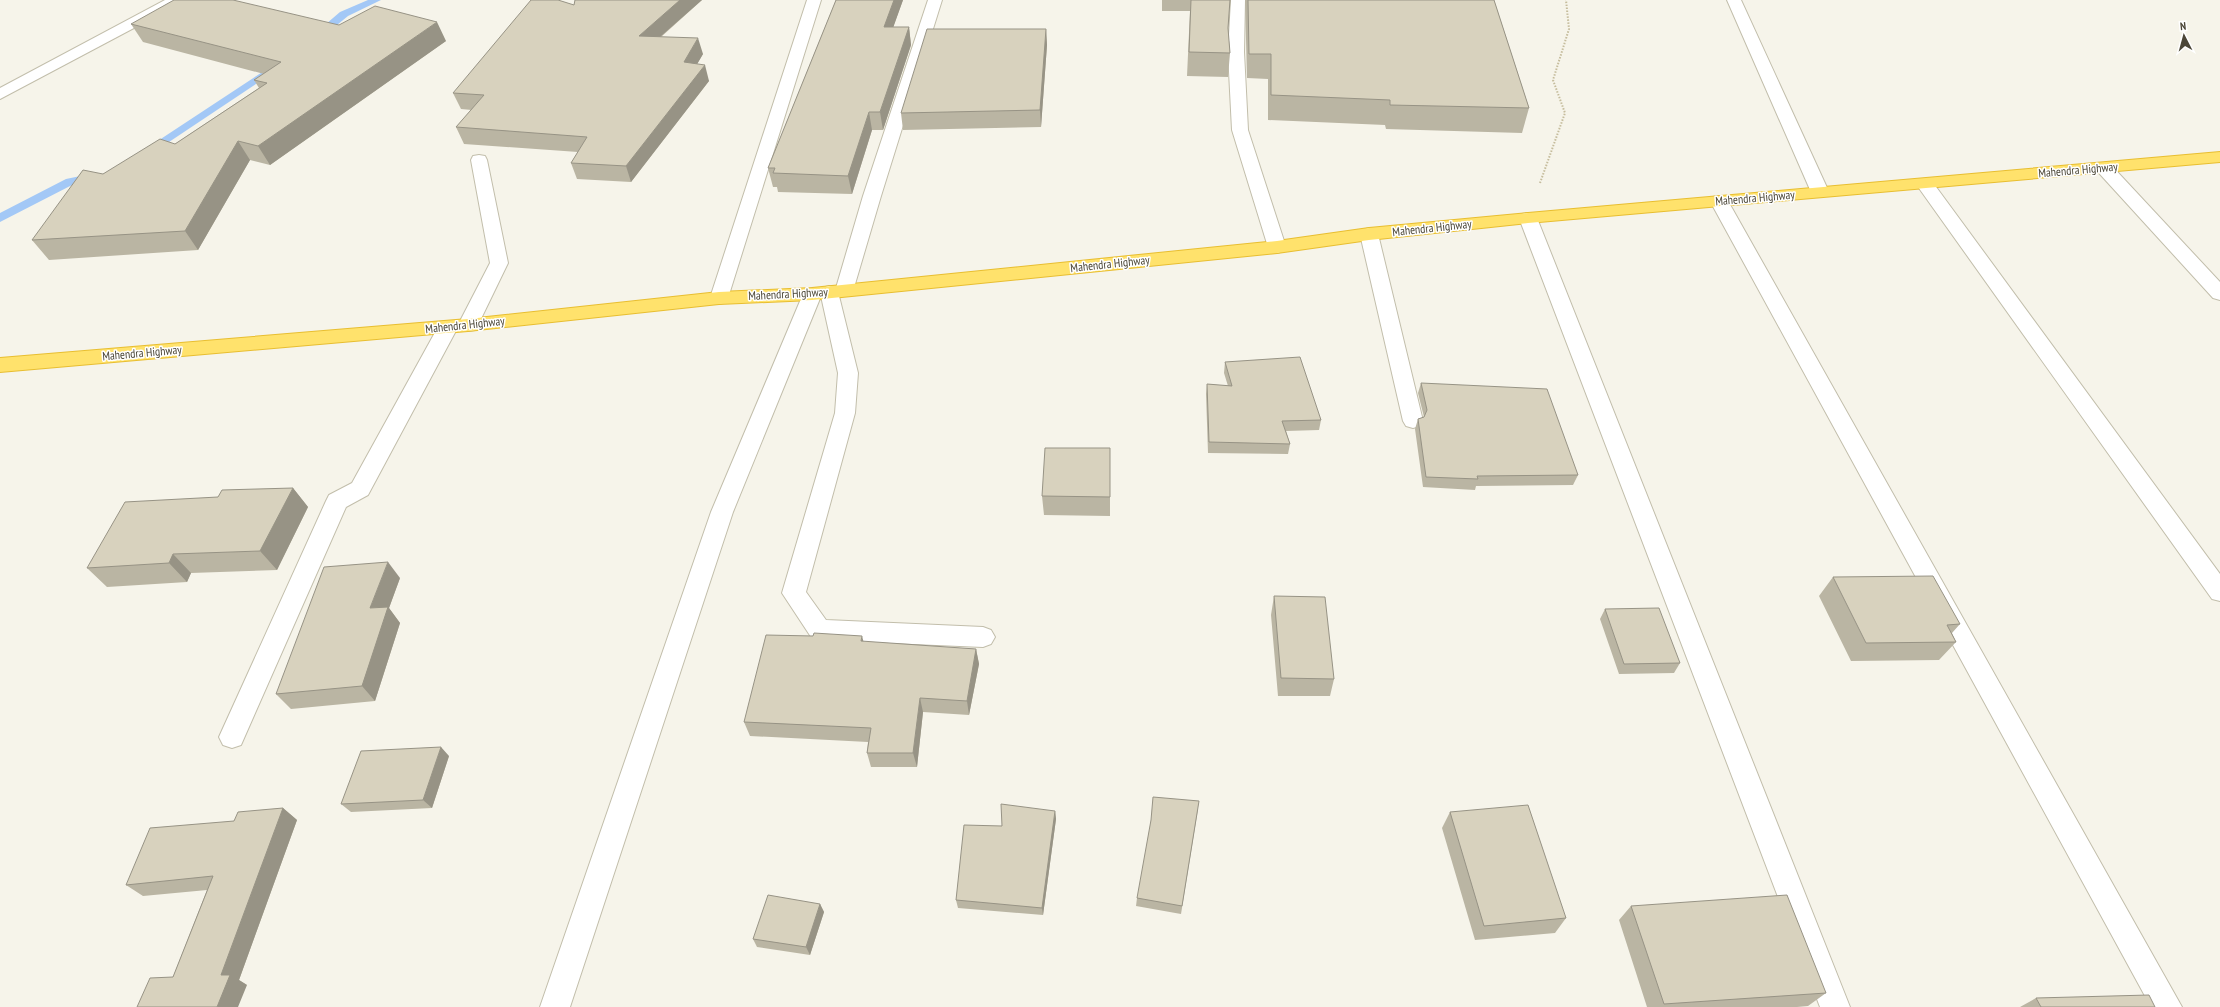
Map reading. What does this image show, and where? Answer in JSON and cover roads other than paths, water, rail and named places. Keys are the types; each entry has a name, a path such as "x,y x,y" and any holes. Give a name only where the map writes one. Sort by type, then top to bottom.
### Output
{"highway":[{"name":"Mahendra Highway","path":"0,365 458,326 719,298 828,292 1277,247 1369,234 1528,218 2220,157"}],"street":[{"path":"0,94 176,0"},
{"path":"719,298 814,0"},
{"path":"555,1007 722,512 828,292 872,196 935,0"},
{"path":"1238,0 1236,52 1240,130 1277,247"},
{"path":"1734,0 1820,192"},
{"path":"232,737 337,501 360,489 458,326 499,263 479,160"},
{"path":"2104,168 2220,294"},
{"path":"1925,184 2220,592"},
{"path":"1719,201 2167,1007"},
{"path":"1528,218 1835,1007"},
{"path":"1369,234 1413,421"},
{"path":"828,292 848,373 845,413 794,592 819,630 982,637"}],"waterway":[{"path":"317,36 344,14 376,0"},
{"path":"147,152 270,70"},
{"path":"0,218 70,181 95,176"}]}
